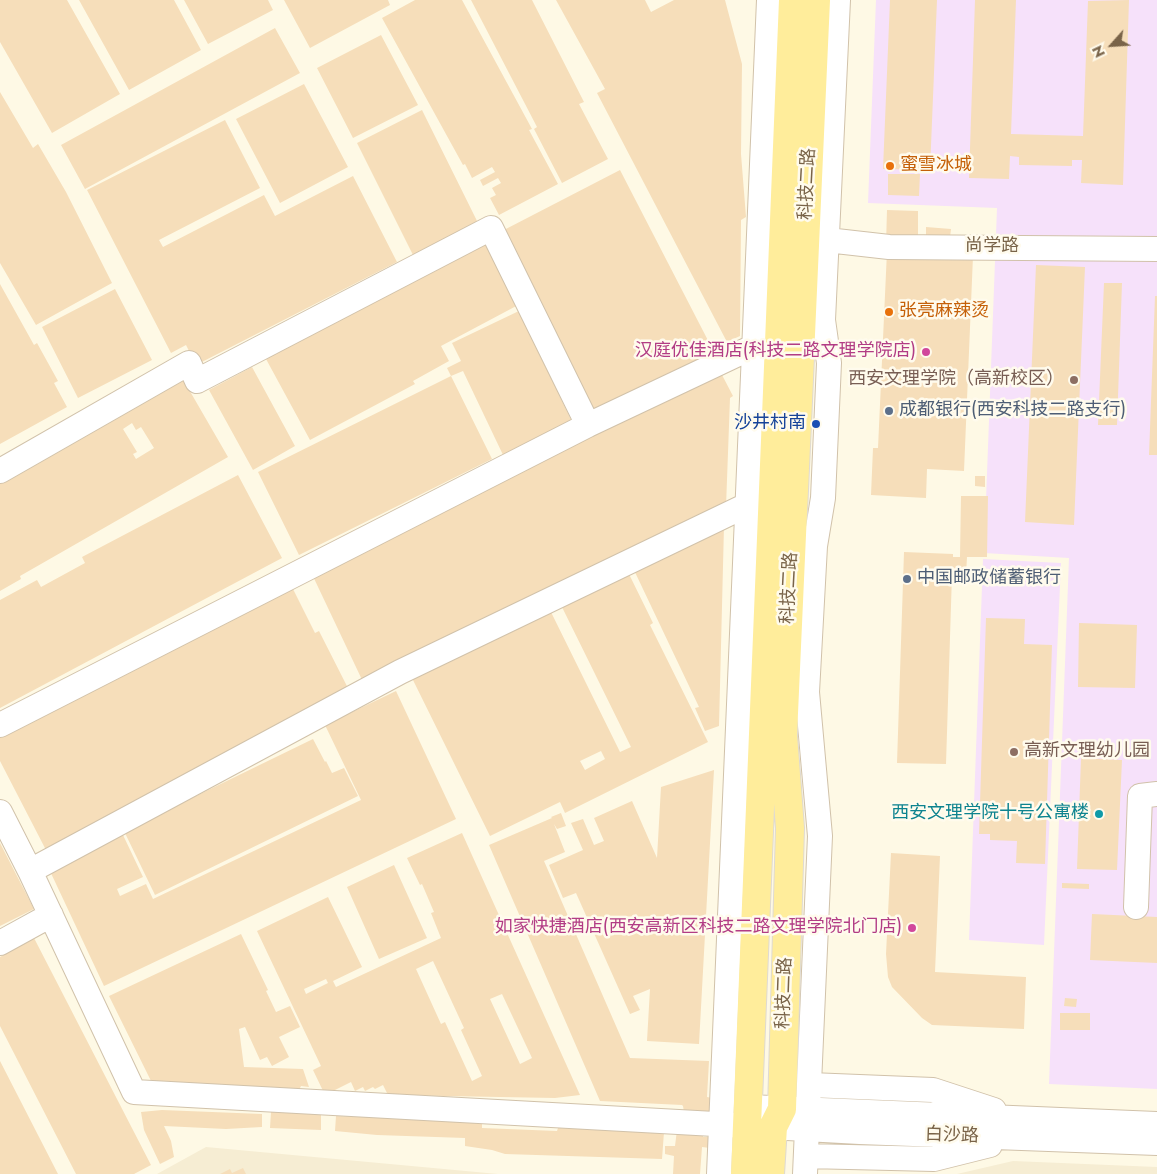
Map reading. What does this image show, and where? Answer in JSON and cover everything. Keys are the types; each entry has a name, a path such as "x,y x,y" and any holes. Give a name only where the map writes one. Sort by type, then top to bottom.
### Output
{"main road":[{"name":"科技二路","path":"770,1174 754,1119 792,0"},
{"name":"科技二路","path":"745,1174 754,1119 790,828 783,735 816,0"}],"street":[{"path":"719,1174 754,1119 748,505 769,0"},
{"path":"838,0 823,320 829,363 823,498 815,546 807,692 820,836 806,1165 934,1159 1019,1128"},
{"path":"0,471 189,363 197,381 491,228 588,425"},
{"name":"尚学路","path":"826,240 889,247 1157,249"},
{"path":"0,725 588,425 755,346"},
{"path":"30,871 400,672 748,505"},
{"path":"1136,907 1140,796 1157,794"},
{"path":"0,812 51,915 0,943"},
{"name":"白沙路","path":"51,915 134,1092 754,1119 1019,1128 1157,1124"},
{"path":"810,1084 933,1090 1019,1128"},
{"name":"白沙路","path":"1019,1128 1157,1143"}],"shaded area":[{"name":"西安文理学院（高新校区）","path":"876,0 1157,0 1157,1089 1049,1084 1069,558 984,553 997,208 868,203"},
{"name":"高新文理幼儿园","path":"983,559 1061,563 1044,945 969,940"},
{"path":"206,1147 498,1174 157,1174"},
{"path":"1013,1161 1157,1167 1157,1174 957,1174"}],"building":[{"path":"0,0 67,0 120,94 52,133 0,42"},
{"path":"79,0 174,0 201,50 129,90"},
{"path":"184,0 268,0 273,10 208,44"},
{"path":"284,0 388,0 390,5 310,48"},
{"path":"415,0 462,0 532,129 529,130 558,184 499,215 490,198 496,195 492,188 501,183 498,178 483,186 480,180 495,172 492,167 472,178 382,18"},
{"path":"471,0 532,0 584,102 579,104 608,159 562,183 534,129 537,127"},
{"path":"556,0 645,0 651,12 674,0 725,0 742,64 741,154 746,217 741,220 740,336 727,342 597,93 605,89"},
{"path":"890,0 937,0 930,170 883,169"},
{"path":"975,0 1016,0 1011,134 1083,136 1088,1 1129,0 1123,185 1081,183 1082,160 1072,160 1072,166 1019,165 1019,157 1010,156 1009,179 969,178"},
{"path":"275,28 300,73 85,189 61,145"},
{"path":"381,35 418,105 353,138 317,68"},
{"path":"304,84 348,167 280,203 236,119"},
{"path":"0,92 33,148 38,144 66,192 112,283 36,325 0,263"},
{"path":"422,110 480,227 415,259 357,143"},
{"path":"225,120 260,188 159,240 163,247 264,195 275,216 353,176 397,262 196,365 186,345 171,353 87,190"},
{"path":"620,170 715,354 596,415 502,231"},
{"path":"888,174 920,174 919,196 888,195"},
{"path":"887,210 918,211 918,246 886,245"},
{"path":"926,227 951,229 950,237 926,236"},
{"path":"486,241 520,304 441,346 449,361 413,381 415,384 310,440 266,359"},
{"name":"汉庭优佳酒店(科技二路文理学院店)","path":"887,251 973,256 964,471 927,469 926,498 871,495 873,448 878,448"},
{"path":"1036,265 1085,267 1074,525 1025,522"},
{"path":"1104,283 1122,283 1117,425 1098,425"},
{"path":"0,284 34,345 37,343 58,381 54,383 67,407 0,444"},
{"path":"115,289 152,360 78,398 42,327"},
{"path":"1155,296 1157,296 1157,455 1149,455"},
{"path":"521,310 528,329 573,424 504,457 463,371 451,376 447,368 461,361 452,343"},
{"path":"252,367 295,446 253,470 209,390"},
{"path":"721,373 733,396 730,398 726,507 364,684 310,570"},
{"path":"180,374 228,457 20,576 21,579 0,591 0,477","holes":["132,423 136,430 141,427 154,448 136,459 133,454 137,452 123,429"]},
{"path":"451,376 492,459 299,555 258,472"},
{"path":"238,475 282,558 0,708 0,600 37,580 41,587 85,563 82,557"},
{"path":"975,476 985,476 985,487 975,486"},
{"path":"961,496 988,496 987,557 967,557 966,575 952,574 946,764 897,763 904,552 953,554 953,557 960,557"},
{"path":"724,526 719,726 705,731 695,708 699,707 633,568"},
{"path":"627,570 653,623 650,625 708,742 565,813 560,802 490,836 411,676 549,608 620,752 631,747 560,603","holes":["601,751 605,759 585,770 580,761"]},
{"path":"290,583 315,633 319,631 352,696 47,852 0,761 0,732"},
{"path":"986,618 1025,619 1024,644 1052,645 1045,864 1016,863 1017,841 990,840 990,834 979,834"},
{"path":"1079,623 1137,625 1135,688 1078,687"},
{"path":"396,691 456,819 104,986 49,869 123,835 143,877 117,889 120,896 146,884 153,899 361,800 325,725"},
{"path":"313,739 332,773 344,768 358,796 155,895 124,831"},
{"name":"西安文理学院十号公寓楼","path":"1081,758 1122,760 1117,870 1077,869"},
{"path":"714,770 699,1044 647,1041 650,989 633,996 640,1010 630,1014 576,893 563,898 549,865 583,850 571,823 583,819 594,845 604,841 594,818 632,801 657,858 661,787"},
{"path":"561,813 566,826 557,829 554,824 565,852 544,861 630,1058 709,1061 707,1097 712,1098 711,1112 684,1112 682,1105 600,1101 489,845"},
{"path":"462,833 580,1095 555,1098 388,1095 383,1085 365,1091 363,1087 355,1091 351,1082 325,1095 313,1070 321,1066 257,931 328,897 362,967 333,981 336,987 441,938 431,913 434,912 422,884 420,885 407,858","holes":["433,961 464,1028 461,1030 482,1076 472,1081 445,1022 441,1024 416,969","326,979 328,983 306,994 304,989","502,994 532,1058 520,1064 490,999"]},
{"path":"0,843 34,909 0,926"},
{"name":"如家快捷酒店(西安高新区科技二路文理学院北门店)","path":"891,853 940,856 935,972 1026,977 1024,1029 932,1025 922,1018 892,987 888,977 886,954"},
{"path":"394,865 427,938 379,959 347,887"},
{"path":"1062,883 1089,884 1089,889 1062,888"},
{"path":"1092,914 1157,917 1157,963 1090,960"},
{"path":"241,934 268,990 266,991 276,1012 290,1006 300,1027 279,1037 289,1057 272,1066 267,1057 260,1060 245,1027 239,1029 244,1067 303,1069 309,1087 301,1086 299,1090 153,1085 109,996"},
{"path":"34,938 151,1165 134,1174 76,1174 0,1026 0,957"},
{"path":"1065,998 1077,999 1076,1007 1064,1006"},
{"path":"1060,1013 1090,1013 1090,1030 1060,1030"},
{"path":"0,1061 58,1174 0,1174"},
{"path":"162,1110 262,1114 262,1127 226,1129 164,1126 171,1141 174,1157 160,1164 144,1130 141,1112"},
{"path":"271,1112 321,1114 321,1130 270,1128"},
{"path":"336,1116 482,1121 482,1128 557,1131 558,1128 664,1132 662,1159 505,1154 465,1146 465,1138 377,1135 335,1131"},
{"path":"677,1130 703,1134 703,1137 711,1137 710,1148 702,1147 700,1174 673,1174 674,1156 665,1154 665,1146 675,1146"},
{"path":"243,1168 246,1174 220,1174 230,1169 232,1173"}],"place":[{"name":"蜜雪冰城","path":"890,166"},
{"name":"张亮麻辣烫","path":"889,312"},
{"name":"汉庭优佳酒店(科技二路文理学院店)","path":"926,352"},
{"name":"西安文理学院（高新校区）","path":"1074,380"},
{"name":"成都银行(西安科技二路支行)","path":"889,411"},
{"name":"沙井村南","path":"816,424"},
{"name":"中国邮政储蓄银行","path":"907,579"},
{"name":"高新文理幼儿园","path":"1014,752"},
{"name":"西安文理学院十号公寓楼","path":"1099,814"},
{"name":"如家快捷酒店(西安高新区科技二路文理学院北门店)","path":"912,928"}]}
